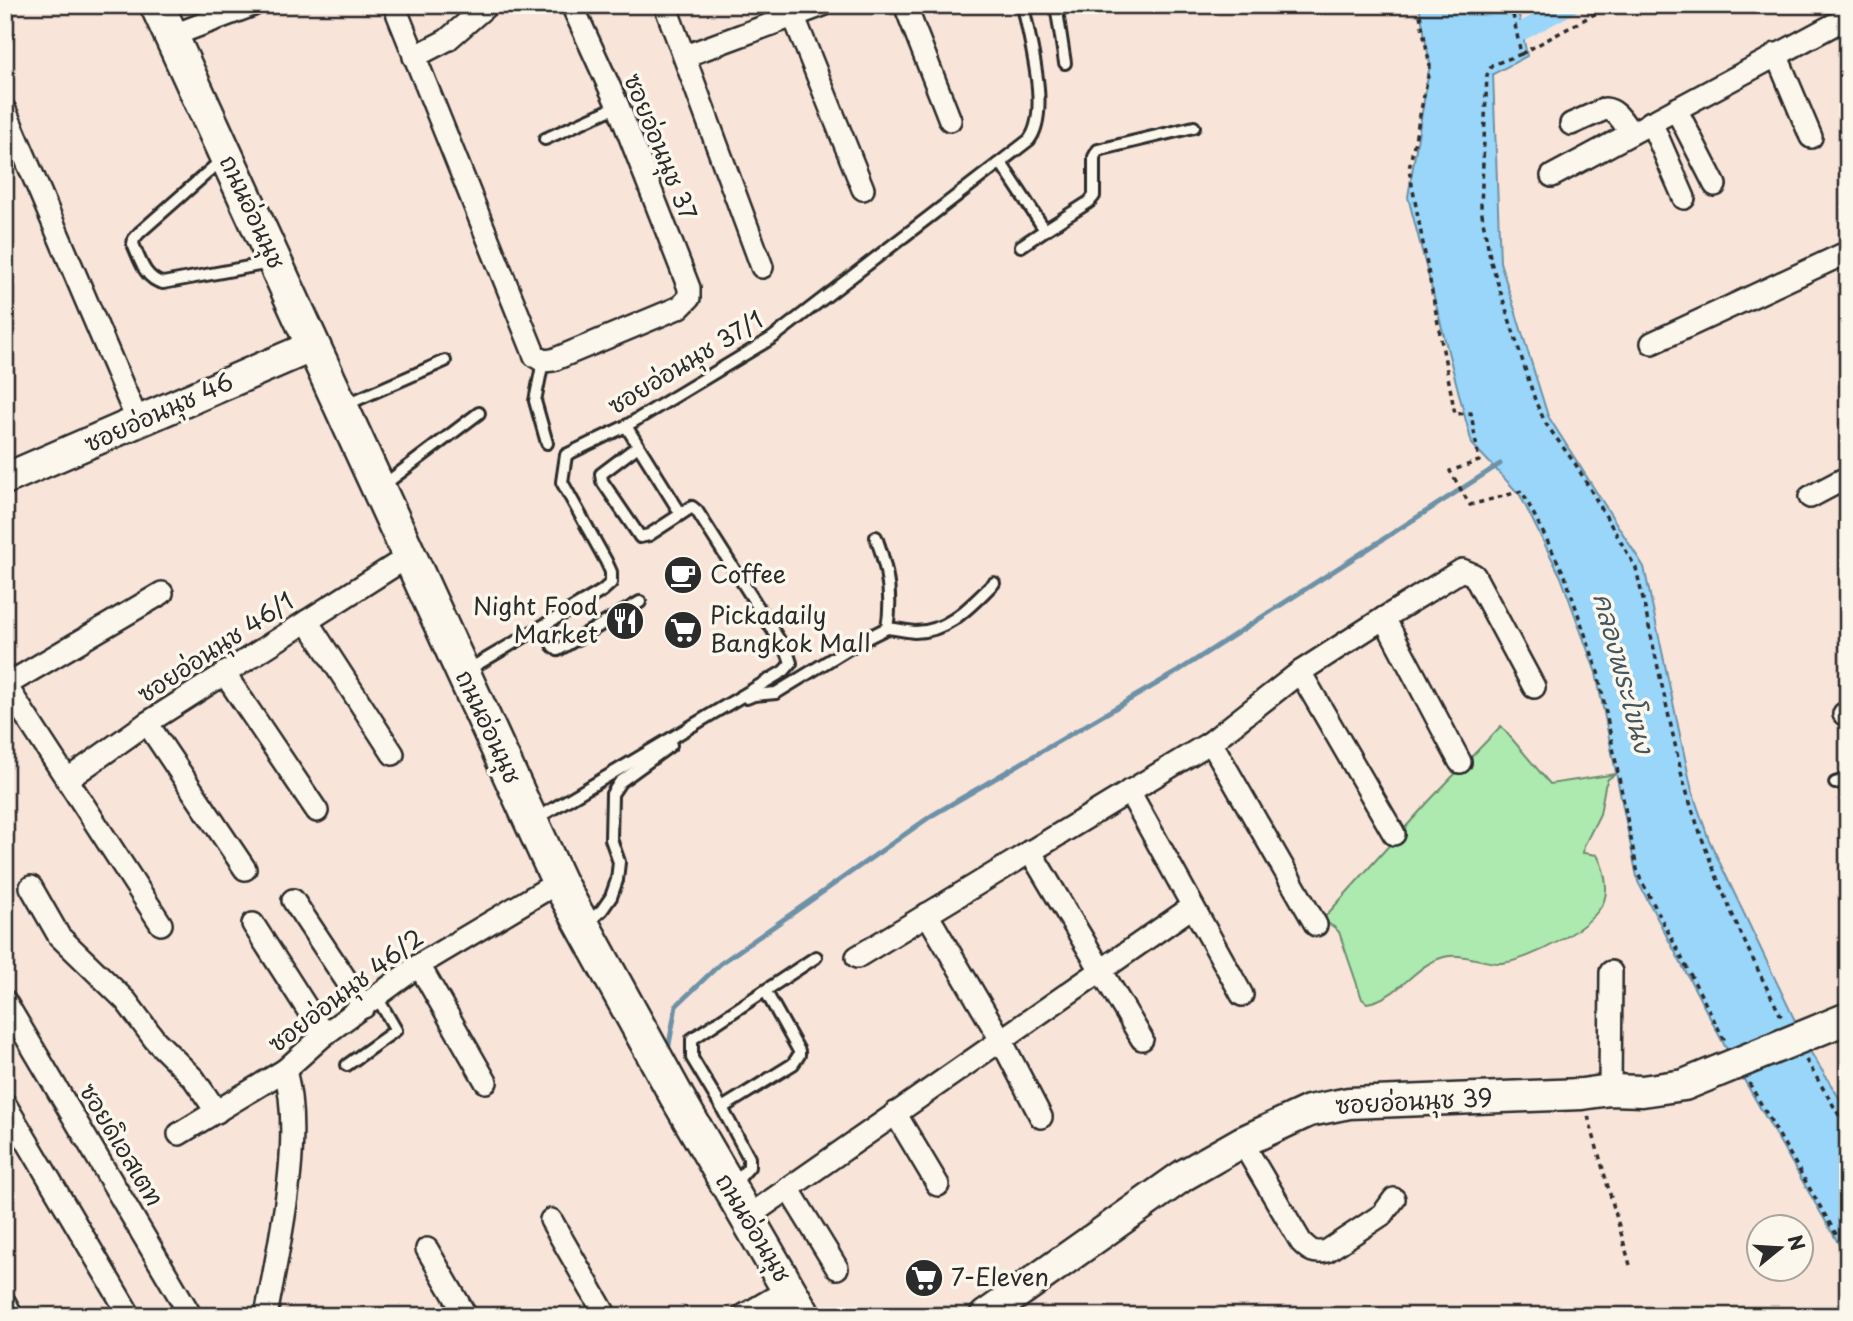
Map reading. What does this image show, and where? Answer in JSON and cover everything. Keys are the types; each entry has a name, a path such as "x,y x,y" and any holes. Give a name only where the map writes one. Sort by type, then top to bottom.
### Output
{"main road":[{"name":"ถนนอ่อนนุช","path":"138,5 220,162 552,886 786,1305"},
{"name":"ถนนอ่อนนุช","path":"157,5 220,162"},
{"name":"ถนนอ่อนนุช","path":"305,349 341,406 379,489 403,561 464,673 531,821 552,886 583,927 691,1089 729,1188 739,1224"}],"street":[{"path":"171,36 253,5"},
{"path":"394,5 535,356 543,361"},
{"name":"ซอยอ่อนนุช 37","path":"543,361 553,360 680,307 690,298 689,289 618,107 572,5"},
{"path":"665,5 762,267"},
{"path":"685,56 823,5"},
{"path":"905,5 950,120"},
{"path":"415,57 447,40 486,6"},
{"path":"794,17 863,189"},
{"path":"1552,176 1848,17"},
{"path":"1776,54 1811,137"},
{"path":"1571,124 1605,109 1615,112 1631,133"},
{"path":"1676,109 1715,185"},
{"path":"5,110 138,422"},
{"path":"1651,122 1684,198"},
{"path":"1652,343 1848,253"},
{"name":"ซอยอ่อนนุช 46","path":"5,480 305,349"},
{"path":"1810,497 1848,477"},
{"name":"ซอยอ่อนนุช 46/1","path":"68,779 147,723 403,561"},
{"path":"857,957 1211,742 1300,672 1462,570 1474,575 1534,687"},
{"path":"161,924 5,684 162,593"},
{"path":"1384,618 1460,762"},
{"path":"307,621 393,754"},
{"path":"1300,672 1394,834"},
{"path":"224,673 317,810"},
{"path":"147,723 245,869"},
{"path":"1211,742 1316,925"},
{"path":"1129,791 1242,995"},
{"path":"1030,851 1142,1040"},
{"name":"ซอยอ่อนนุช 46/2","path":"180,1134 285,1070 324,1035 419,965 552,886"},
{"path":"31,887 59,936 126,1001 155,1040 194,1079 217,1112"},
{"path":"293,900 370,1002"},
{"path":"739,1224 1192,907"},
{"path":"926,914 1001,1040 1041,1117"},
{"path":"253,924 324,1035"},
{"path":"419,965 486,1082"},
{"path":"1596,1092 1611,972"},
{"name":"ซอยดิเอสเตท","path":"5,1001 191,1316"},
{"name":"ซอยอ่อนนุช 39","path":"985,1316 1184,1175 1242,1142 1309,1111 1349,1103 1642,1091 1684,1085 1848,1018"},
{"path":"266,1316 282,1232 292,1137 292,1095 285,1070"},
{"path":"5,1104 130,1316"},
{"path":"895,1113 938,1185"},
{"path":"1242,1142 1301,1242 1311,1252 1317,1254 1327,1251 1383,1214 1394,1199"},
{"path":"788,1188 837,1268"},
{"path":"551,1220 606,1316"},
{"path":"427,1248 466,1316"},
{"path":"5,1303 12,1316"},
{"path":"743,1316 786,1305"}],"lane":[{"name":"ซอยอ่อนนุช 37/1","path":"464,673 602,592 611,583 611,572 606,561 562,482 566,455 626,426 772,338 1029,140 1035,132 1038,89 1023,5"},
{"path":"1056,5 1065,63"},
{"path":"545,139 618,107"},
{"path":"1021,246 1094,196 1094,157 1098,150 1194,127"},
{"path":"220,162 139,233 133,244 148,275 153,281 163,283 266,263"},
{"path":"1002,163 1045,230"},
{"path":"341,406 445,361"},
{"path":"543,361 535,401 547,443"},
{"path":"379,489 480,413"},
{"path":"626,426 681,514"},
{"path":"531,821 783,671 791,663 788,654 697,511 692,507 649,535 640,537 602,481 601,474 638,446"},
{"path":"876,537 885,560 891,604 887,628"},
{"path":"583,927 602,910 611,897 617,880 619,862 611,839 610,810 612,794 620,782 731,706 754,695 776,692 887,628 916,632 945,624 960,615 994,583"},
{"path":"543,627 558,650 640,602"},
{"path":"1835,783 1848,779"},
{"path":"729,1188 749,1167 749,1158 722,1108 691,1089 692,1039 816,957"},
{"path":"722,1108 793,1064 799,1055 766,992"},
{"path":"347,1065 396,1030 370,1002"}],"path":[{"path":"1418,5 1430,66 1409,169 1455,414 1471,413 1479,461 1450,471 1470,505 1522,491 1564,576 1598,672 1638,874 1732,1055"},
{"path":"1511,5 1521,54"},
{"path":"1611,5 1521,54 1492,65 1487,75 1481,206 1491,262 1536,403 1546,424 1576,465 1636,568 1691,809 1730,909 1802,1037 1848,1130"},
{"path":"1746,1078 1848,1255"},
{"path":"1596,1092 1630,1265"}],"green space":[{"path":"1501,726 1550,784 1616,774 1608,779 1605,786 1600,814 1583,853 1597,855 1600,860 1606,884 1604,901 1598,911 1574,932 1528,956 1502,963 1459,956 1444,957 1424,967 1388,995 1367,1003 1362,999 1339,932 1322,920"}],"water":[{"name":"คลองพระโขนง","path":"1419,5 1517,5 1527,56 1493,74 1500,262 1548,416 1644,567 1692,791 1709,840 1808,1048 1848,1112 1848,1260 1728,1052 1638,882 1596,673 1561,577 1520,495 1472,444 1408,197 1430,64"}],"waterway":[{"path":"1502,42 1570,5"},
{"path":"668,1050 676,1006 720,964 931,816 1175,673 1500,464"}],"place":[{"name":"Coffee","path":"683,575"},
{"name":"Night Food Market","path":"625,621"},
{"name":"Pickadaily Bangkok Mall","path":"683,630"},
{"name":"7-Eleven","path":"924,1278"}]}
